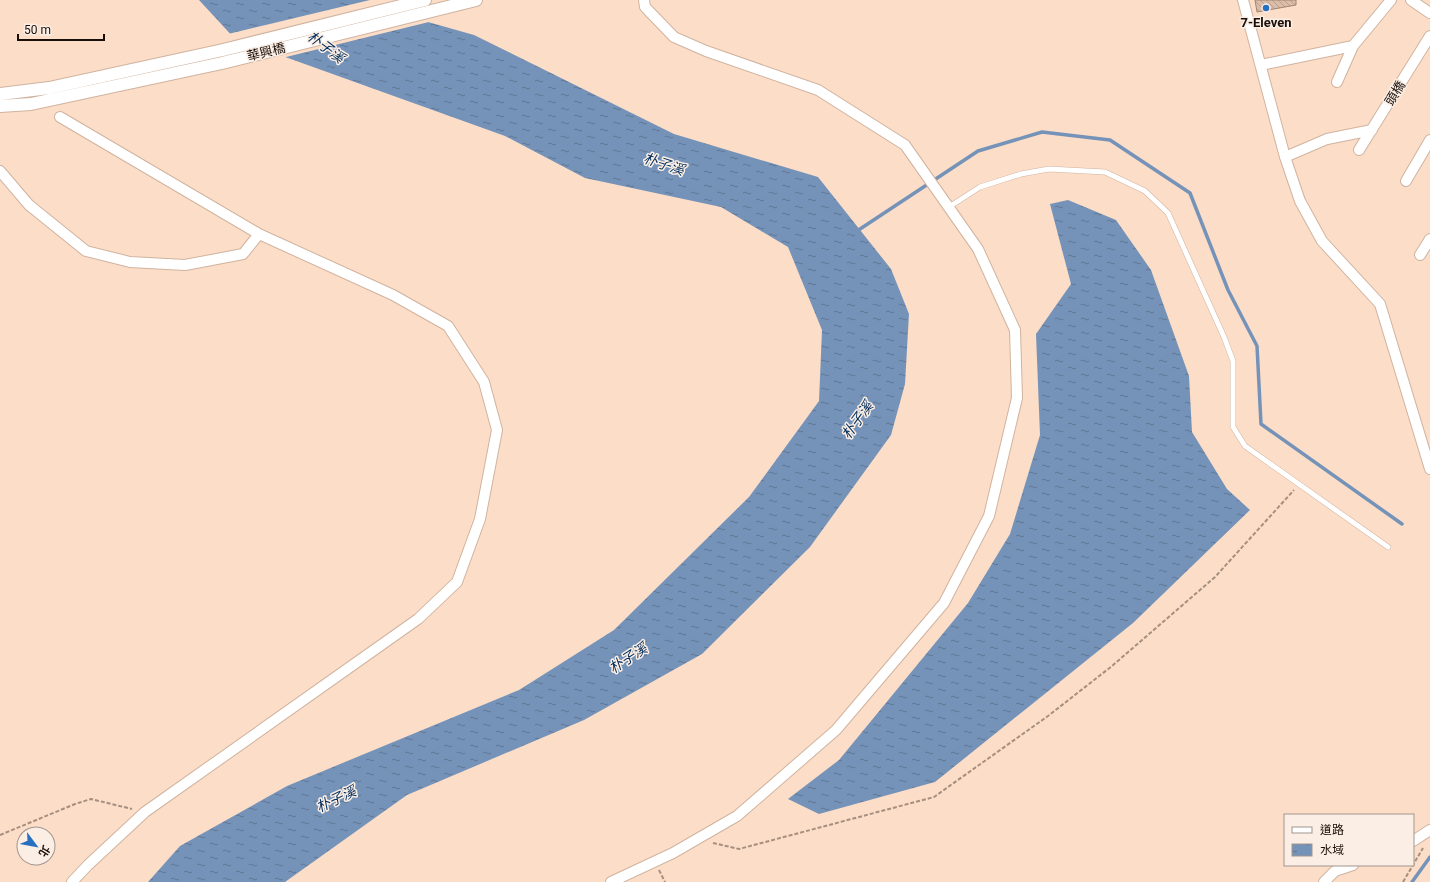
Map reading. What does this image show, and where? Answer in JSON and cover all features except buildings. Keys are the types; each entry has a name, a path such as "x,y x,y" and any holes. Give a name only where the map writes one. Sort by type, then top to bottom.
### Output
{"street":[{"name":"華興橋","path":"0,94 49,88 223,50 425,0"},
{"name":"華興橋","path":"0,106 31,104 54,100 222,63 476,0"},
{"path":"611,882 673,853 737,816 836,730 944,603 989,516 1017,398 1015,330 978,249 905,145 818,90 706,51 674,37 645,7 644,0"},
{"path":"1243,0 1286,157 1300,201 1322,241 1380,304 1429,467"},
{"path":"1337,82 1353,46 1391,0"},
{"path":"1411,0 1430,13"},
{"name":"頭橋","path":"1359,150 1430,36"},
{"path":"1261,65 1353,46"},
{"path":"60,117 259,234 393,295 448,326 484,382 497,430 480,519 457,582 418,619 145,812 72,882"},
{"path":"1286,157 1327,139 1372,130"},
{"path":"1406,181 1430,140"},
{"path":"0,170 29,205 86,251 130,262 186,265 244,254 259,234"},
{"path":"1420,255 1430,239"},
{"path":"1414,840 1430,830"},
{"path":"1324,882 1335,871 1350,866"}],"lane":[{"path":"949,207 980,187 1021,174 1049,169 1105,172 1145,191 1168,213 1233,361 1233,426 1245,446 1388,547"}],"path":[{"path":"698,839 738,849 934,797 1048,716 1117,661 1215,577 1299,484"},
{"path":"0,835 75,804 91,799 145,812"},
{"path":"1414,864 1426,842"},
{"path":"1404,882 1413,866"}],"water":[{"name":"朴子溪","path":"199,0 384,0 428,22 474,35 674,134 818,177 891,269 909,314 905,384 891,435 810,547 702,654 584,720 407,795 285,882 148,882 180,846 287,786 519,690 614,630 749,497 819,401 822,330 788,247 721,207 585,178 505,136 235,39"},
{"path":"1068,200 1116,220 1151,270 1189,376 1192,432 1227,489 1250,510 1133,623 935,782 819,814 788,799 839,760 968,603 1010,534 1040,435 1036,334 1071,284 1050,204"}],"pier":[{"path":"370,0 388,0 433,21 282,58 234,41 228,34"}],"waterway":[{"path":"857,231 978,151 1042,132 1110,140 1190,193 1228,290 1257,346 1261,424 1402,524"},
{"path":"1412,882 1430,857"}],"place":[{"name":"7-Eleven","path":"1266,8"}]}
